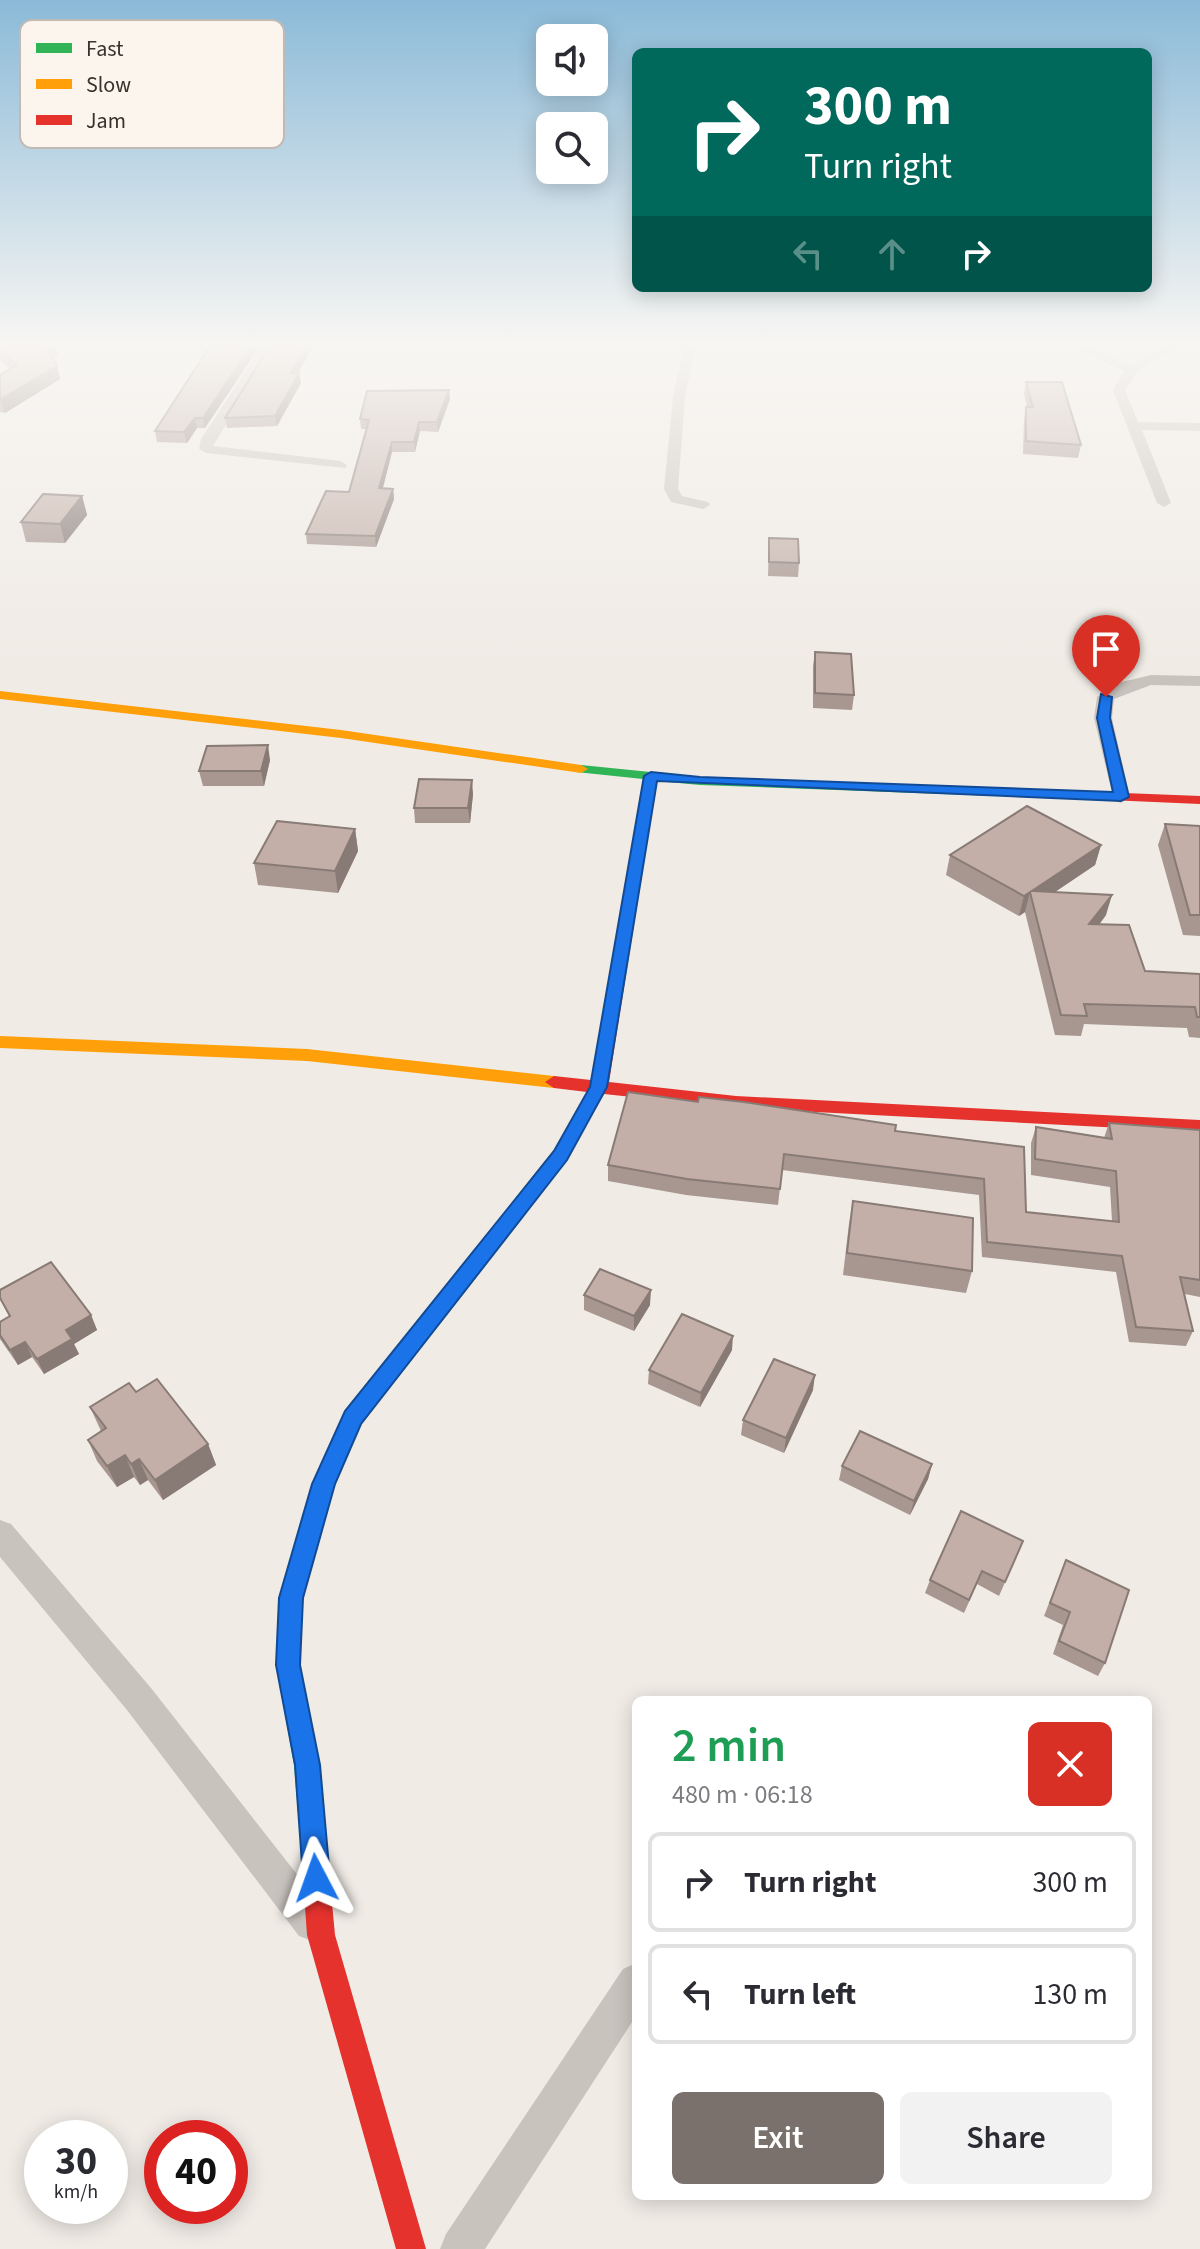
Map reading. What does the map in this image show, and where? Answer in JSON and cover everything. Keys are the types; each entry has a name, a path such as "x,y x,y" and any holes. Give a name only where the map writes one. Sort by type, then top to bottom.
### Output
{"street":[{"path":"222,451 340,465"},
{"path":"674,451 671,489 676,499 703,505"},
{"path":"1142,451 1164,503"},
{"path":"1121,797 1103,718 1106,697 1124,684 1153,679 1200,681"},
{"path":"0,695 341,734 700,781 1200,800"},
{"path":"411,2249 321,1935 307,1765 288,1665 291,1598 323,1484 353,1418 560,1155 599,1087 651,776"},
{"path":"0,1042 307,1055 736,1102 1200,1126"},
{"path":"0,1534 139,1699 321,1935"},
{"path":"461,2249 632,1988"}],"building":[{"path":"360,451 389,451 379,488 393,489 375,536 306,534 326,491 349,492"},
{"path":"43,494 82,496 60,524 21,522"},
{"path":"769,538 798,539 799,563 769,562"},
{"path":"815,652 851,654 854,695 815,693"},
{"path":"268,745 261,771 199,771 207,746"},
{"path":"419,779 472,780 468,808 414,808"},
{"path":"1027,806 1101,845 1032,891 1112,895 1089,924 1129,925 1145,971 1200,974 1200,1017 1197,1017 1195,1007 1084,1004 1087,1016 1061,1015 1030,892 1024,896 950,855"},
{"path":"277,821 355,829 335,871 254,863"},
{"path":"1165,824 1200,826 1200,915 1190,915"},
{"path":"628,1092 698,1102 699,1097 744,1102 896,1125 895,1131 1024,1147 1026,1212 1119,1222 1116,1171 1035,1159 1036,1127 1112,1139 1109,1123 1200,1130 1200,1280 1180,1277 1193,1331 1136,1327 1122,1256 987,1242 984,1179 784,1154 780,1189 687,1179 608,1165"},
{"path":"853,1201 973,1218 972,1271 847,1253"},
{"path":"51,1262 91,1315 66,1330 72,1339 37,1359 25,1342 10,1350 0,1335 0,1322 10,1316 0,1298 0,1290"},
{"path":"600,1269 651,1290 634,1316 584,1295"},
{"path":"682,1314 733,1336 701,1393 649,1370"},
{"path":"774,1359 815,1375 786,1438 743,1420"},
{"path":"157,1379 208,1444 155,1480 139,1459 131,1464 125,1455 107,1466 88,1440 106,1428 90,1407 129,1383 136,1392"},
{"path":"860,1431 932,1464 914,1501 842,1466"},
{"path":"961,1511 1023,1541 1005,1582 982,1571 969,1600 930,1580"},
{"path":"1066,1560 1129,1590 1105,1663 1059,1641 1070,1612 1050,1603"}],"traffic: fast":[{"path":"581,769 700,781 997,792"},
{"path":"618,975 651,776"},
{"path":"314,1850 307,1765 288,1665 291,1598 323,1484 352,1420"}],"traffic: slow":[{"path":"0,695 341,734 581,769"},
{"path":"0,1042 307,1055 554,1082"}],"traffic: jam":[{"path":"997,792 1200,800"},
{"path":"352,1420 560,1155 599,1087 618,975"},
{"path":"554,1082 736,1102 1200,1126"},
{"path":"314,1850 321,1935 411,2249"}],"route":[{"path":"316,1878 307,1765 288,1665 291,1598 323,1484 353,1418 560,1155 599,1087 651,776 700,781 1121,797 1103,718 1106,697"}]}
